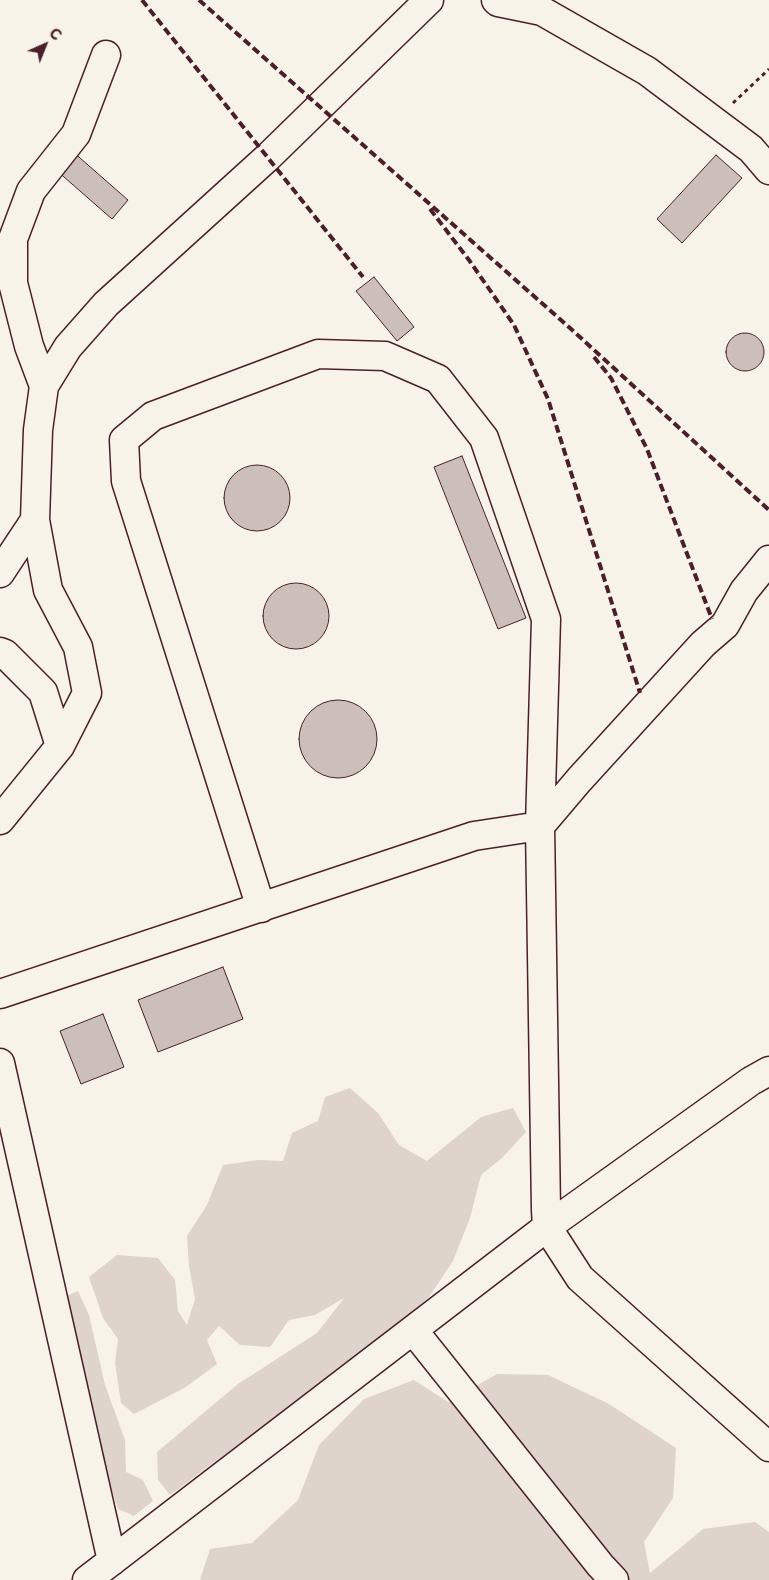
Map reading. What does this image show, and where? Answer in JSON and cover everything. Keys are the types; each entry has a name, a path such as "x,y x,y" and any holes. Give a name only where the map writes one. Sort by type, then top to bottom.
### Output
{"street":[{"path":"0,820 60,746 86,693 78,647 48,590 35,520 38,430 44,386 68,347 106,304 268,157 429,0"},
{"path":"496,0 542,11 647,71 751,149 769,170"},
{"path":"44,386 29,346 13,283 13,239 31,191 76,134 106,55"},
{"path":"261,908 126,481 124,440 153,416 318,354 385,356 438,379 484,438 546,619 540,826 547,1227 580,1278 769,1448"},
{"path":"0,573 35,520"},
{"path":"0,994 474,836 540,826 703,644 725,625 744,591 769,560"},
{"path":"0,652 5,654 43,692 60,746"},
{"path":"0,1063 112,1561"},
{"path":"87,1580 547,1227 751,1081 769,1071"},
{"path":"413,1330 600,1565 614,1580"}],"path":[{"path":"714,121 769,69"}],"shaded area":[{"path":"350,1088 378,1113 399,1145 427,1161 481,1117 513,1108 526,1132 502,1158 481,1175 470,1218 453,1261 429,1297 405,1318 281,1413 170,1495 158,1480 157,1452 238,1384 317,1333 344,1298 315,1315 289,1320 270,1347 240,1345 219,1326 207,1340 217,1364 186,1387 134,1414 121,1403 115,1363 118,1339 103,1318 89,1277 117,1255 158,1258 175,1280 178,1311 187,1325 195,1299 189,1266 187,1236 207,1205 223,1165 258,1160 283,1161 292,1133 318,1121 325,1097"},
{"path":"78,1291 89,1315 105,1385 125,1440 126,1472 143,1480 153,1501 134,1516 118,1509 95,1436 61,1298"},
{"path":"497,1374 548,1375 609,1404 676,1448 673,1498 644,1542 650,1573 703,1529 755,1522 769,1532 769,1580 200,1580 210,1549 252,1543 298,1500 319,1445 364,1399 414,1380 448,1402"}],"building":[{"path":"72,151 128,200 112,219 56,170"},
{"path":"716,155 742,178 682,243 657,219"},
{"path":"374,277 414,327 397,341 356,291"},
{"path":"745,333 759,338 764,352 759,366 745,371 731,366 726,352 731,338"},
{"path":"462,456 526,618 498,629 434,467"},
{"path":"257,465 270,468 280,475 287,485 290,498 287,511 280,521 270,528 257,531 244,528 234,521 227,511 224,498 227,485 234,475 244,468"},
{"path":"296,583 309,586 319,593 326,603 329,616 326,629 319,639 309,646 296,649 283,646 273,639 266,629 263,616 266,603 273,593 283,586"},
{"path":"338,700 353,703 365,712 374,724 377,739 374,754 365,766 353,775 338,778 323,775 311,766 302,754 299,739 302,724 311,712 323,703"},
{"path":"223,967 243,1019 158,1052 138,1000"},
{"path":"103,1014 124,1067 81,1084 60,1031"}],"railway":[{"path":"142,0 363,277"},
{"path":"199,0 570,328 769,510"},
{"path":"430,209 469,260 514,325 548,399 640,693"},
{"path":"594,357 611,378 647,449 712,619"}]}
